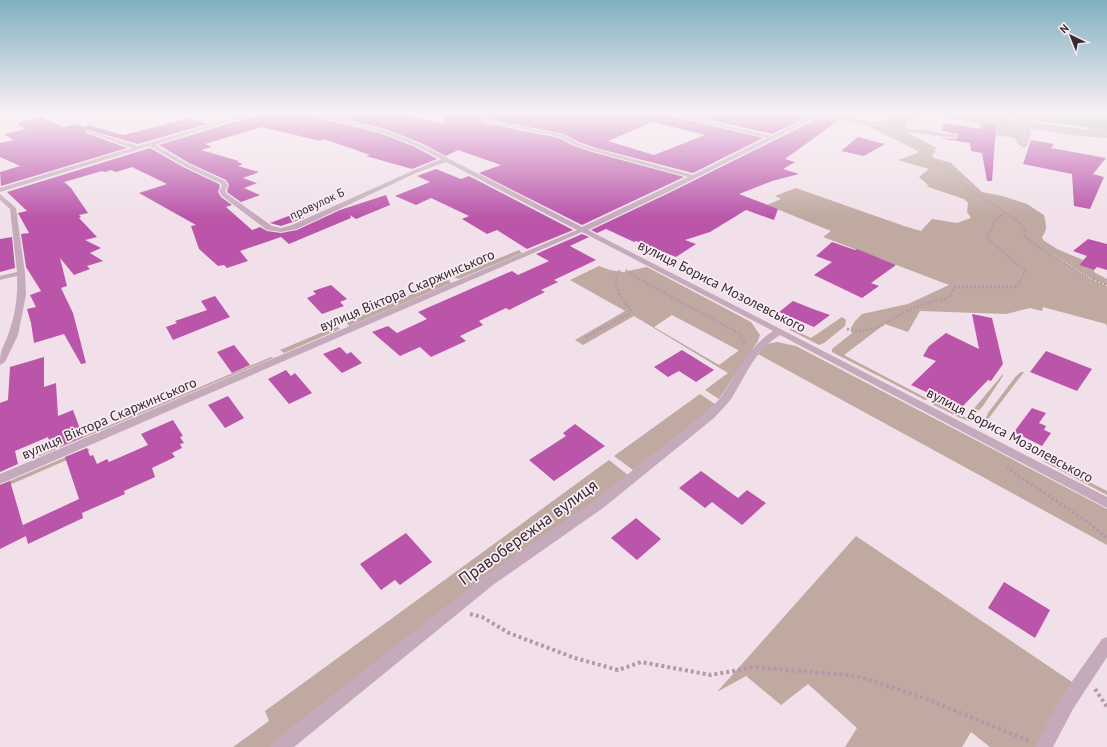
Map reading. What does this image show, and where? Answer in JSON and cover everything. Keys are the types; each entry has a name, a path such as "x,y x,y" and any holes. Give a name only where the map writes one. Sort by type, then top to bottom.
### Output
{"street":[{"path":"0,190 134,149"},
{"name":"провулок Б","path":"158,149 186,165 223,182 225,186 222,191 224,195 270,228 280,230 294,227 414,172 447,159"},
{"name":"вулиця Бориса Мозолевського","path":"425,149 780,331 1107,503"},
{"path":"591,149 694,177"},
{"name":"вулиця Віктора Скаржинського","path":"0,479 582,230 694,177 748,149"},
{"path":"0,196 12,208 21,273 22,295 13,335 0,362"},
{"path":"0,278 21,273"},
{"name":"Правобережна вулиця","path":"280,747 488,581 599,504 710,415 726,398 751,356 764,341 780,331"},
{"path":"1046,742 1067,703 1107,644"}],"path":[{"path":"923,149 934,162 951,171 964,186 1018,221 1024,230 1024,236 1034,244 1092,279 1107,285"},
{"path":"847,329 855,332 868,331 916,307 948,298 955,288 1017,287 1025,271 987,238 996,219 1005,214"},
{"path":"586,337 629,314 631,309 623,302 616,284 617,272 620,269"},
{"path":"626,270 627,272 740,334 751,356"},
{"path":"1005,464 1014,473 1088,522 1107,538"},
{"path":"452,610 482,617 509,632 574,658 618,670 641,662 710,675 755,667 856,676 919,696 1032,742 1046,742"}],"shaded area":[{"path":"914,149 936,149 934,150 936,151 932,155 934,158 951,163 982,192 1002,196 1027,204 1044,215 1046,227 1042,237 1043,240 1057,249 1083,260 1079,265 1094,270 1094,272 1107,279 1107,285 1093,279 1038,246 1091,279 1107,286 1107,327 1106,324 1043,307 1042,311 1030,308 1006,314 920,311 908,332 885,324 844,355 928,399 925,400 832,352 832,349 852,333 851,328 862,314 908,304 949,285 823,237 831,231 767,205 781,199 775,196 796,188 921,231 932,219 957,223 971,218 967,212 968,203 964,199 925,186 929,186 919,177 929,169 898,160 918,153 918,151"},
{"path":"519,250 522,253 459,279 453,277"},
{"path":"599,266 610,270 623,272 647,267 751,322 760,335 758,341 719,399 705,390 728,373 634,316 583,345 575,340 625,311 570,280","holes":["672,315 738,350 719,365 654,327"]},
{"path":"448,279 451,283 349,326 346,322"},
{"path":"842,317 846,320 845,326 824,343 819,345 790,330 790,328 811,338"},
{"path":"337,326 340,329 284,353 280,350"},
{"path":"777,342 796,346 1107,509 1107,545 758,354 767,344"},
{"path":"271,357 273,358 37,456"},
{"path":"1021,372 1024,372 982,427 988,413 1016,376"},
{"path":"1003,374 983,406 969,421 932,404 934,402 966,418"},
{"path":"700,394 715,404 692,425 633,470 614,456"},
{"path":"87,448 90,450 0,489 0,485"},
{"path":"1044,459 1107,491 1107,495 1043,461"},
{"path":"609,460 628,475 589,505 479,583 271,747 233,747 269,721 265,711"},
{"path":"856,536 1072,682 1037,747 990,747 971,732 962,747 845,747 857,728 808,684 781,705 746,676 717,692"}],"building":[{"path":"0,149 124,149 1,186 0,172 20,166 0,157"},
{"path":"147,149 151,149 183,167 219,184 220,186 218,192 221,197 232,205 226,207 252,230 260,227 267,231 281,233 297,230 340,210 386,195 390,205 356,219 350,215 351,218 289,244 281,237 240,251 248,261 227,268 224,265 218,266 199,249 191,226 196,225 139,193 167,184 132,167 116,172 111,170 105,172 102,171 64,182 71,188 88,213 79,215 81,217 79,218 97,237 85,240 101,248 90,253 103,261 87,266 90,269 74,275 60,258 67,286 61,288 73,313 86,363 81,364 64,334 34,343 27,309 36,307 30,295 41,291 26,267 21,234 29,233 18,213 27,211 7,192"},
{"path":"165,149 205,149 201,150 239,161 237,162 243,164 238,166 259,172 243,178 257,183 244,188 260,195 241,202 228,193 227,191 229,185 226,180 189,163"},
{"path":"352,149 418,149 437,159 412,169 366,156 370,155"},
{"path":"432,149 583,149 684,177 582,225 479,173 501,165 458,150 446,156"},
{"path":"599,149 634,149 654,155 670,149 741,149 693,173"},
{"path":"757,149 799,149 785,159 795,162 783,169 799,174 772,181 739,194 778,209 774,220 746,210 710,232 685,240 696,244 676,257 636,241 634,242 606,229 597,233 591,230"},
{"path":"844,149 876,149 864,156 841,151"},
{"path":"971,149 994,149 992,181 987,181 982,153 971,151"},
{"path":"1028,149 1056,149 1106,158 1093,174 1104,177 1090,209 1074,206 1072,174 1023,164"},
{"path":"436,169 461,179 469,176 573,230 527,249 497,230 487,234 462,219 469,216 431,198 416,205 395,196 430,182 417,176"},
{"path":"294,214 304,218 281,226 270,223"},
{"path":"582,234 589,237 570,246 596,260 554,280 558,282 541,290 545,292 509,310 506,308 479,321 483,325 460,336 466,341 431,357 420,347 400,356 372,332 388,326 397,333 427,319 418,312 512,271 518,275 549,261 536,254"},
{"path":"12,237 15,268 0,272 0,239"},
{"path":"1088,239 1107,244 1107,270 1097,267 1094,270 1079,265 1087,256 1073,251"},
{"path":"832,242 855,250 857,249 896,265 871,283 879,286 862,298 814,275 832,262 816,256"},
{"path":"331,285 347,299 340,302 344,306 322,314 307,298 316,294 313,291"},
{"path":"215,296 230,317 173,340 166,327 177,323 175,321 207,310 201,301"},
{"path":"793,301 830,315 814,327 779,312"},
{"path":"972,314 992,318 1003,364 991,381 988,380 961,408 911,385 936,361 923,356 929,346 946,333 979,349"},
{"path":"234,345 250,365 232,373 217,352"},
{"path":"340,347 347,354 351,352 362,363 342,373 323,354"},
{"path":"682,350 714,370 696,382 679,371 668,377 654,367"},
{"path":"1046,351 1092,369 1077,391 1030,372"},
{"path":"44,357 44,387 56,383 58,416 73,410 83,437 61,446 60,444 51,447 48,437 15,451 18,464 0,472 0,403 8,400 10,367"},
{"path":"286,370 291,376 295,373 312,393 289,404 268,379"},
{"path":"228,396 244,418 225,428 208,405"},
{"path":"1032,408 1046,413 1039,423 1046,426 1044,430 1051,433 1042,446 1014,432"},
{"path":"173,420 183,436 180,437 184,443 180,444 182,448 172,453 175,457 152,468 155,477 124,491 125,494 82,513 83,518 28,544 23,525 79,499 65,457 87,448 90,456 93,455 97,464 107,459 109,462 148,445 141,434"},
{"path":"575,424 605,446 554,481 529,460 566,436 563,433"},
{"path":"701,471 738,498 747,490 766,503 742,525 712,502 705,508 679,488"},
{"path":"10,481 26,536 0,549 0,485"},
{"path":"636,518 661,539 637,560 611,538"},
{"path":"406,533 432,562 400,585 395,580 381,590 360,564"},
{"path":"1004,582 1050,610 1035,638 988,608"}]}
